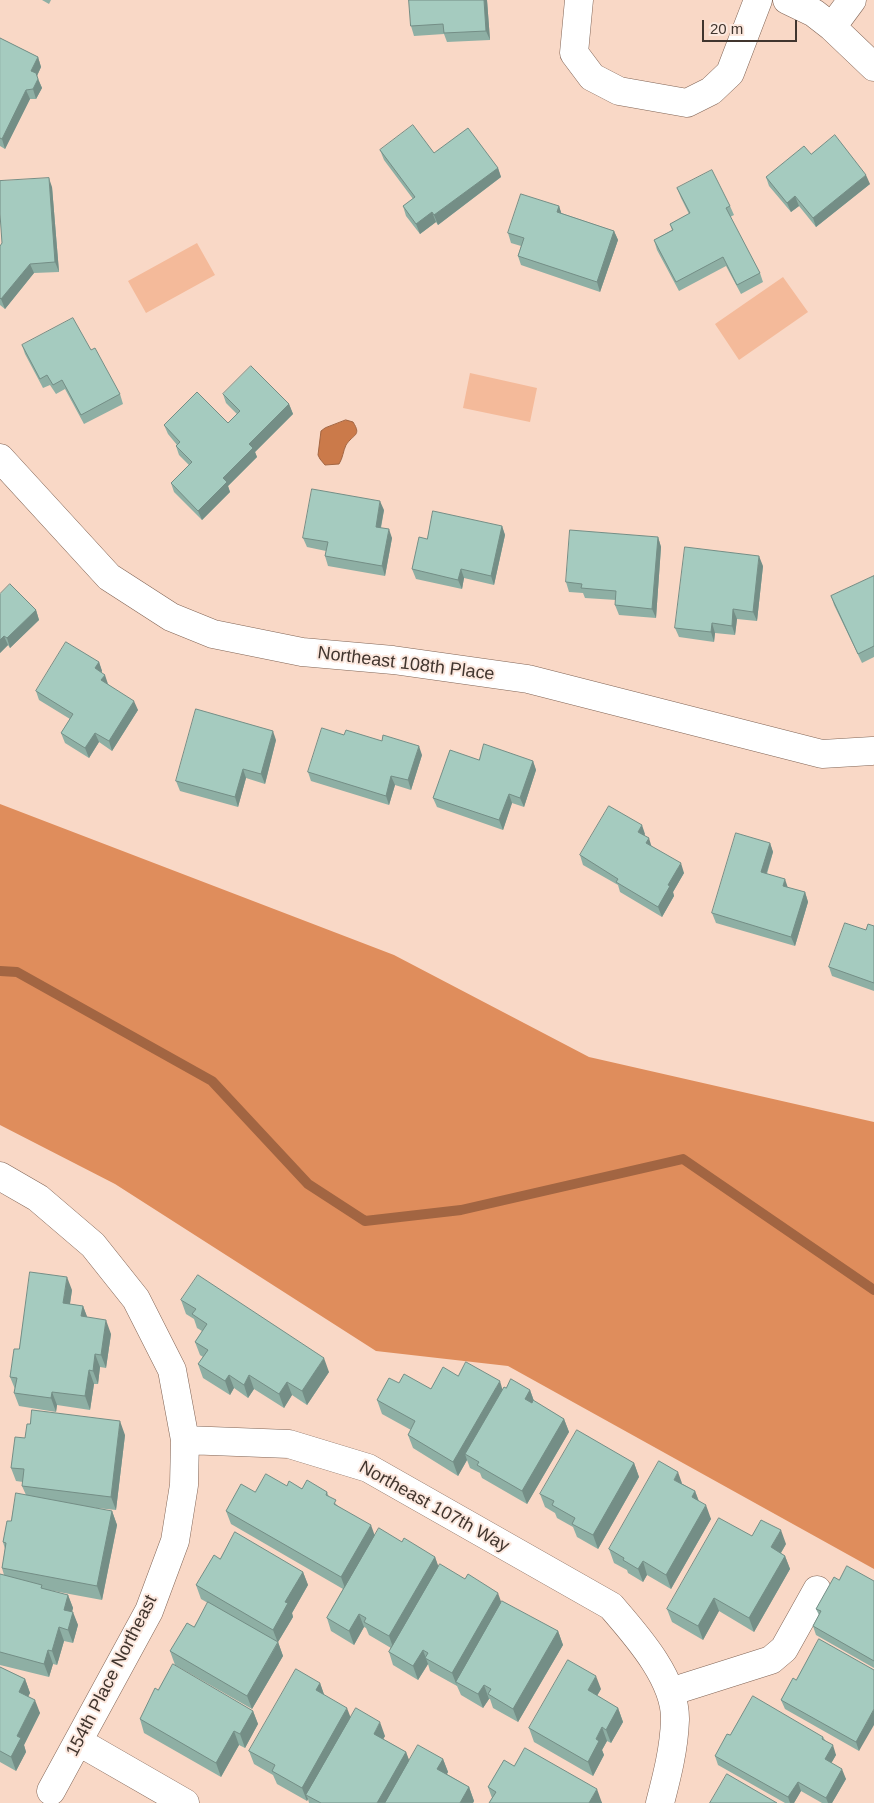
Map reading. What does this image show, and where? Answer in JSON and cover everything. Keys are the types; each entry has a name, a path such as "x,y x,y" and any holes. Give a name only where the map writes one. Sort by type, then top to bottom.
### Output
{"street":[{"path":"579,0 574,53 592,77 619,91 687,103 710,90 730,73 758,0"},
{"path":"787,0 814,13 832,27 874,67"},
{"path":"832,27 852,0"},
{"name":"Northeast 108th Place","path":"0,458 109,577 171,617 212,634 302,652 393,660 528,679 822,754 873,751"},
{"path":"0,1176 38,1198 93,1245 136,1298 172,1370 185,1440"},
{"name":"Northeast 107th Way","path":"185,1440 289,1444 368,1468 611,1606 635,1634 662,1674 670,1692 675,1719 671,1761 660,1803"},
{"name":"154th Place Northeast","path":"52,1791 150,1611 175,1540 184,1485 185,1440"},
{"path":"670,1692 771,1660 784,1648 817,1590"},
{"path":"79,1742 185,1803"}],"shaded area":[{"path":"197,243 215,275 146,313 128,281"},
{"path":"783,277 808,312 739,360 715,324"},
{"path":"470,373 537,388 530,422 463,408"},
{"path":"346,420 353,422 357,433 346,445 339,464 325,465 318,455 321,431"},
{"path":"0,804 394,955 589,1057 874,1122 874,1569 508,1366 376,1351 115,1184 0,1125"}],"building":[{"path":"409,0 484,0 486,31 444,33 443,24 411,26"},
{"path":"0,38 38,57 31,71 36,73 38,79 33,89 26,90 2,139 0,138"},
{"path":"413,125 434,153 468,128 498,168 434,215 432,212 416,224 403,206 415,197 380,150"},
{"path":"835,135 866,175 813,218 795,196 787,203 766,177 804,146 811,154"},
{"path":"712,170 730,206 726,208 760,273 737,285 723,257 676,282 654,240 673,230 670,224 690,213 677,188"},
{"path":"49,178 55,262 30,264 1,299 0,181"},
{"path":"521,194 559,206 557,212 614,231 597,282 518,256 524,238 508,233"},
{"path":"73,318 91,350 95,348 120,394 81,415 62,380 53,385 47,375 40,379 22,345"},
{"path":"251,366 289,404 249,444 253,448 223,478 227,482 198,511 171,483 192,462 176,446 180,442 164,425 197,392 228,423 240,411 223,394"},
{"path":"312,489 380,501 376,527 389,529 382,566 325,556 328,542 303,538"},
{"path":"433,511 502,526 491,576 461,569 458,580 412,569 419,537 427,539"},
{"path":"570,530 658,537 652,609 615,605 616,591 581,588 582,584 566,582"},
{"path":"685,547 759,556 753,612 733,609 732,626 712,623 711,632 675,628"},
{"path":"874,576 874,646 858,654 831,596"},
{"path":"10,584 36,610 7,638 4,636 0,640 0,594"},
{"path":"66,642 99,662 95,668 105,675 101,680 134,701 109,741 95,733 85,748 61,733 73,714 36,691"},
{"path":"196,709 273,731 261,774 243,769 235,797 176,781"},
{"path":"322,728 344,735 346,730 382,741 383,735 419,746 408,780 391,776 386,796 308,772"},
{"path":"484,744 533,761 520,798 509,794 499,820 433,798 450,750 479,760"},
{"path":"609,806 642,825 638,832 649,838 646,843 681,863 658,907 616,882 618,879 580,855"},
{"path":"736,833 770,843 761,872 785,879 783,886 805,892 791,937 712,913"},
{"path":"845,923 866,930 868,924 874,926 874,983 829,967"},
{"path":"30,1272 67,1277 63,1303 83,1306 81,1316 106,1320 101,1355 95,1354 93,1371 89,1370 85,1396 52,1392 51,1398 14,1393 17,1378 10,1377 14,1349 19,1349"},
{"path":"198,1275 324,1358 302,1391 287,1382 279,1394 249,1375 244,1385 229,1375 225,1381 198,1364 208,1350 195,1342 207,1324 192,1314 196,1309 181,1300"},
{"path":"466,1362 500,1381 453,1462 408,1435 415,1421 377,1400 389,1378 399,1383 404,1374 431,1389 443,1367 458,1376"},
{"path":"511,1379 530,1390 525,1399 532,1403 533,1400 564,1419 522,1491 477,1465 479,1462 465,1454 504,1387 506,1388"},
{"path":"32,1410 120,1421 111,1497 22,1486 24,1469 11,1468 15,1437 25,1438"},
{"path":"577,1430 634,1463 593,1535 572,1524 575,1518 552,1505 554,1501 540,1494"},
{"path":"659,1461 678,1472 674,1480 695,1491 692,1497 706,1505 666,1575 643,1561 638,1569 609,1549"},
{"path":"266,1474 287,1486 289,1481 302,1489 307,1480 327,1492 326,1495 336,1500 334,1504 371,1525 341,1577 226,1511 241,1484 255,1492"},
{"path":"16,1493 112,1511 97,1586 2,1568 6,1543 3,1542 7,1521 11,1521"},
{"path":"719,1518 752,1536 761,1520 781,1530 771,1547 785,1556 749,1618 714,1598 698,1626 667,1609"},
{"path":"379,1528 402,1542 404,1538 435,1557 389,1636 364,1622 366,1618 359,1614 349,1631 327,1618"},
{"path":"235,1532 303,1572 285,1602 288,1603 273,1630 196,1585 214,1555 220,1559"},
{"path":"440,1564 465,1579 468,1574 498,1593 452,1673 425,1658 428,1653 423,1650 413,1666 389,1652"},
{"path":"847,1566 874,1581 874,1661 813,1626 821,1611 816,1609 834,1577 839,1580"},
{"path":"0,1574 42,1585 41,1588 68,1595 64,1610 73,1612 68,1630 59,1627 52,1651 48,1650 44,1664 0,1652"},
{"path":"502,1601 558,1631 513,1709 488,1694 491,1689 484,1685 478,1694 456,1682"},
{"path":"208,1602 278,1642 247,1696 170,1651 187,1623 194,1627"},
{"path":"819,1639 874,1670 874,1709 856,1742 781,1700 793,1678 796,1680"},
{"path":"568,1660 596,1676 588,1690 618,1708 606,1730 602,1727 596,1739 599,1741 588,1762 529,1728"},
{"path":"173,1664 253,1711 240,1734 234,1731 216,1763 140,1719 155,1688 158,1690"},
{"path":"0,1667 25,1679 19,1692 35,1700 17,1736 21,1738 11,1757 0,1751"},
{"path":"296,1669 320,1683 316,1690 347,1708 302,1788 272,1771 275,1765 249,1751"},
{"path":"753,1696 823,1737 822,1739 833,1745 825,1759 842,1769 826,1798 798,1782 788,1797 715,1756 727,1734 730,1735"},
{"path":"356,1708 380,1722 374,1734 406,1752 377,1803 321,1803 306,1795"},
{"path":"418,1745 443,1759 437,1769 469,1787 460,1803 385,1803"},
{"path":"525,1748 597,1789 589,1803 489,1803 496,1792 488,1787 504,1760 514,1766"},
{"path":"727,1774 777,1803 710,1803"}],"waterway":[{"path":"0,971 17,972 212,1081 308,1184 365,1221 461,1210 683,1159 874,1290"}]}
